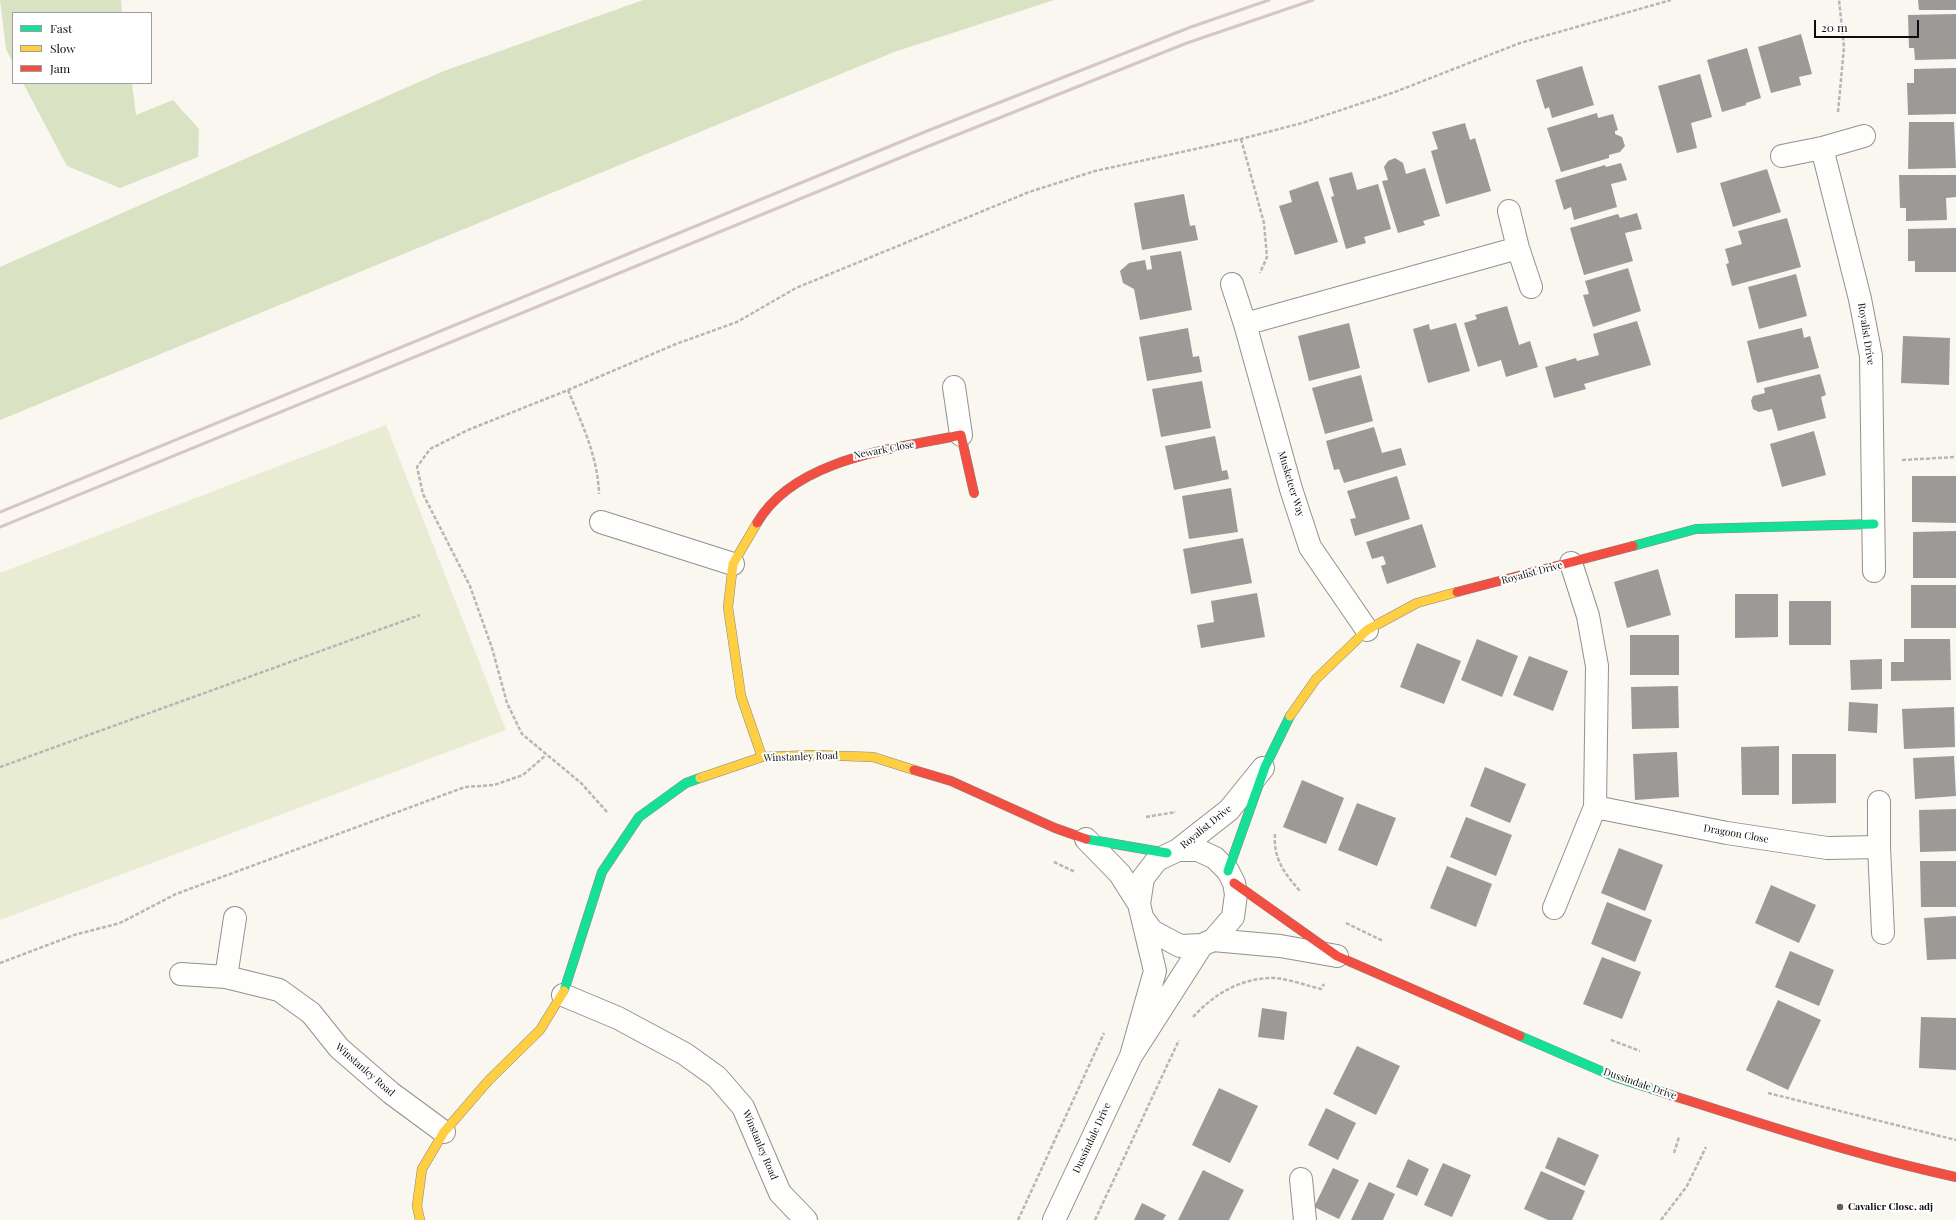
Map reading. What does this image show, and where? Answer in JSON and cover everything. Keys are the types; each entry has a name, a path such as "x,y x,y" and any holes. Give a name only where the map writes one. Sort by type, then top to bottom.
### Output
{"street":[{"path":"1782,156 1822,148 1864,136"},
{"name":"Royalist Drive","path":"1822,148 1860,299 1871,356 1874,462 1874,572"},
{"path":"1509,211 1518,248 1531,287"},
{"path":"1245,324 1518,248"},
{"name":"Musketeer Way","path":"1232,284 1245,324 1291,489 1310,547 1367,630"},
{"path":"954,387 961,435 974,493"},
{"name":"Newark Close","path":"762,757 741,696 728,607 733,564 765,509 803,478 849,458 961,435"},
{"path":"601,522 733,564"},
{"name":"Royalist Drive","path":"1231,877 1265,767 1290,714 1316,679 1367,630 1418,603 1696,529 1874,524"},
{"path":"1554,908 1595,807 1597,666 1588,616 1571,563"},
{"name":"Winstanley Road","path":"420,1220 417,1206 422,1169 444,1132 490,1080 540,1030 563,995 602,872 628,831 639,817 686,783 762,757 813,754 873,757 951,781 1055,828 1086,839 1173,852"},
{"name":"Royalist Drive","path":"1173,852 1229,810 1265,767"},
{"path":"1879,802 1879,847 1883,933"},
{"name":"Dragoon Close","path":"1595,807 1727,833 1826,848 1879,847"},
{"name":"Winstanley Road","path":"1086,839 1120,874 1142,912"},
{"name":"Dussindale Drive","path":"1131,1056 1154,971 1142,912 1143,878 1157,860 1173,852 1198,850 1215,858 1231,877 1337,956 1615,1077 1801,1137 1910,1167 1956,1177"},
{"name":"Dussindale Drive","path":"1054,1220 1131,1056 1208,942 1233,917 1236,894 1231,877"},
{"name":"Dussindale Drive","path":"1142,912 1152,932 1180,946 1208,942 1280,946 1337,956"},
{"path":"226,977 235,918"},
{"name":"Winstanley Road","path":"181,974 226,977 279,990 311,1013 339,1048 391,1093 444,1132"},
{"name":"Winstanley Road","path":"563,995 618,1018 685,1054 717,1077 743,1107 780,1193 806,1220"},
{"path":"1300,1179 1305,1220"}],"path":[{"path":"628,831 609,815 581,783 522,734 506,703 492,648 470,586 423,494 417,467 430,449 468,430 568,390 676,344 737,322 796,288 1029,192 1095,171 1241,139 1302,123 1395,92 1520,43 1672,0"},
{"path":"1837,118 1844,48 1839,0"},
{"path":"1241,139 1264,223 1268,257 1259,275"},
{"path":"568,390 588,436 598,478"},
{"path":"1874,462 1956,457"},
{"path":"0,767 420,615"},
{"path":"0,963 74,935 120,923 176,894 465,787 494,785 523,775 546,755"},
{"path":"1350,926 1386,942"},
{"path":"1190,1021 1207,1002 1234,985 1271,978 1321,989"},
{"path":"1095,1220 1182,1033"},
{"path":"1610,1040 1645,1054"},
{"path":"1767,1093 1956,1140"},
{"path":"1674,1153 1679,1137"},
{"path":"1661,1220 1687,1186 1706,1147"}],"green space":[{"path":"0,0 121,0 122,12 12,12 12,61 6,49"},
{"path":"643,0 1054,0 894,52 0,420 0,267 444,71"},
{"path":"24,84 132,84 136,115 173,100 199,129 198,157 120,188 67,166"},
{"path":"386,425 506,730 0,920 0,573"}],"building":[{"path":"1918,0 1956,0 1956,10 1919,10"},
{"path":"1956,14 1956,59 1915,60 1914,48 1909,48 1908,15"},
{"path":"1801,34 1812,74 1799,77 1801,85 1771,93 1758,47"},
{"path":"1747,48 1761,98 1746,103 1746,105 1722,112 1707,60"},
{"path":"1582,66 1594,105 1552,118 1549,107 1545,109 1536,80"},
{"path":"1956,68 1956,114 1908,115 1907,83 1914,83 1914,69"},
{"path":"1700,74 1712,117 1691,123 1697,148 1677,153 1658,86"},
{"path":"1597,113 1598,118 1613,114 1618,130 1615,131 1615,134 1622,137 1625,146 1620,152 1609,155 1609,158 1561,172 1547,128"},
{"path":"1909,122 1954,122 1956,168 1908,169"},
{"path":"1465,123 1470,140 1475,138 1491,191 1446,204 1431,151 1438,149 1432,132"},
{"path":"1395,158 1403,163 1406,174 1425,168 1440,216 1423,221 1425,225 1398,233 1382,181 1388,180 1384,167 1388,161"},
{"path":"1621,163 1627,180 1611,184 1617,207 1574,220 1571,207 1564,210 1555,180 1605,165 1606,167"},
{"path":"1767,169 1781,212 1733,227 1720,183"},
{"path":"1352,172 1357,190 1378,184 1391,229 1364,237 1366,243 1346,249 1331,197 1334,196 1329,178"},
{"path":"1899,175 1956,175 1956,197 1946,198 1947,220 1906,221 1906,208 1900,208"},
{"path":"1318,181 1338,242 1295,255 1279,206 1292,202 1289,191"},
{"path":"1184,194 1190,226 1195,225 1198,240 1142,250 1134,203"},
{"path":"1637,213 1642,229 1625,233 1633,261 1584,275 1570,228 1618,214 1620,218"},
{"path":"1787,218 1801,267 1732,286 1726,264 1729,263 1725,249 1742,244 1738,231"},
{"path":"1956,228 1956,272 1915,272 1915,261 1908,261 1908,229"},
{"path":"1181,251 1192,310 1140,320 1134,289 1123,283 1120,271 1129,263 1145,260 1147,270 1152,269 1150,256"},
{"path":"1628,268 1641,311 1593,327 1583,295 1589,294 1585,281"},
{"path":"1796,274 1807,316 1759,329 1748,287"},
{"path":"1507,306 1519,345 1530,341 1538,367 1506,377 1501,360 1478,367 1464,323 1477,319 1475,315"},
{"path":"1637,321 1651,365 1584,384 1586,389 1554,398 1545,367 1576,358 1577,361 1599,355 1593,334"},
{"path":"1349,323 1360,368 1309,381 1298,336"},
{"path":"1456,323 1470,371 1428,383 1413,329 1429,324 1430,330"},
{"path":"1188,328 1193,357 1199,356 1202,372 1147,381 1139,337"},
{"path":"1802,328 1804,338 1810,336 1819,368 1757,383 1747,341"},
{"path":"1903,336 1950,338 1949,385 1901,383"},
{"path":"1820,374 1826,395 1821,397 1826,418 1778,431 1772,409 1759,412 1753,409 1751,401 1753,396 1765,393 1764,388"},
{"path":"1361,375 1373,421 1325,434 1312,388"},
{"path":"1202,381 1211,428 1161,437 1152,389"},
{"path":"1374,427 1382,453 1401,448 1406,465 1344,483 1339,469 1334,470 1326,441"},
{"path":"1814,431 1826,475 1782,487 1770,444"},
{"path":"1215,436 1222,471 1227,470 1229,479 1174,490 1165,446"},
{"path":"1397,476 1410,519 1355,536 1350,519 1356,518 1347,491"},
{"path":"1912,476 1956,476 1956,523 1912,522"},
{"path":"1231,488 1238,532 1189,539 1182,496"},
{"path":"1422,524 1436,567 1387,584 1381,566 1386,564 1383,556 1372,559 1366,542"},
{"path":"1956,531 1956,578 1913,578 1913,532"},
{"path":"1243,538 1252,583 1191,594 1183,549"},
{"path":"1658,569 1671,615 1627,628 1614,582"},
{"path":"1911,585 1956,585 1956,628 1911,628"},
{"path":"1257,593 1265,637 1201,648 1197,625 1214,622 1211,601"},
{"path":"1735,594 1778,594 1778,637 1735,638"},
{"path":"1789,601 1831,601 1831,645 1789,645"},
{"path":"1630,635 1679,635 1679,675 1630,675"},
{"path":"1477,639 1518,656 1502,697 1461,680"},
{"path":"1904,639 1950,639 1951,680 1891,681 1891,662 1904,662"},
{"path":"1417,643 1461,661 1444,704 1400,687"},
{"path":"1529,656 1568,671 1553,711 1513,695"},
{"path":"1882,659 1882,689 1851,690 1850,660"},
{"path":"1678,686 1679,728 1632,729 1631,687"},
{"path":"1849,702 1878,704 1877,733 1848,731"},
{"path":"1954,707 1955,747 1904,749 1902,709"},
{"path":"1779,746 1779,795 1742,795 1741,747"},
{"path":"1677,752 1679,797 1635,800 1633,754"},
{"path":"1792,754 1836,754 1836,803 1792,804"},
{"path":"1954,756 1956,796 1915,799 1913,758"},
{"path":"1485,767 1526,784 1510,823 1470,806"},
{"path":"1302,780 1344,798 1326,844 1283,827"},
{"path":"1357,803 1396,818 1377,866 1338,850"},
{"path":"1956,809 1956,851 1920,852 1919,810"},
{"path":"1466,817 1512,835 1496,876 1450,857"},
{"path":"1619,848 1663,865 1645,911 1601,893"},
{"path":"1920,861 1956,861 1956,907 1921,907"},
{"path":"1447,866 1492,884 1476,927 1430,908"},
{"path":"1771,885 1816,905 1799,943 1755,923"},
{"path":"1607,902 1652,920 1635,962 1591,944"},
{"path":"1956,916 1956,959 1927,960 1924,918"},
{"path":"1790,951 1834,970 1819,1006 1775,987"},
{"path":"1602,957 1641,972 1622,1019 1583,1004"},
{"path":"1778,1000 1821,1020 1788,1090 1746,1070"},
{"path":"1262,1008 1287,1012 1284,1040 1258,1037"},
{"path":"1921,1017 1956,1018 1956,1070 1919,1068"},
{"path":"1357,1046 1400,1066 1376,1115 1333,1094"},
{"path":"1219,1088 1258,1106 1230,1163 1192,1145"},
{"path":"1326,1108 1356,1123 1338,1160 1308,1145"},
{"path":"1558,1137 1599,1155 1585,1186 1545,1168"},
{"path":"1408,1159 1429,1169 1417,1196 1396,1187"},
{"path":"1443,1163 1471,1175 1452,1217 1424,1205"},
{"path":"1333,1168 1359,1180 1339,1219 1314,1207"},
{"path":"1203,1170 1244,1190 1229,1220 1178,1220"},
{"path":"1541,1171 1585,1191 1572,1220 1548,1220 1524,1209"},
{"path":"1369,1182 1395,1194 1383,1220 1351,1220"},
{"path":"1142,1203 1166,1215 1163,1220 1134,1220"}],"railway":[{"path":"0,512 927,131 1191,27 1269,0"},
{"path":"0,527 924,148 1187,43 1313,0"}],"traffic: fast":[{"path":"1633,546 1696,529 1874,524"},
{"path":"1228,871 1265,767 1290,716"},
{"path":"564,991 602,872 639,817 686,783 700,778"},
{"path":"1086,839 1167,853"},
{"path":"1520,1036 1615,1077 1671,1095"}],"traffic: slow":[{"path":"757,523 733,564 728,607 741,696 762,757"},
{"path":"1290,716 1316,679 1367,630 1417,603 1457,592"},
{"path":"700,778 762,757 813,755 873,757 914,770"},
{"path":"420,1220 417,1206 422,1169 444,1132 489,1080 540,1030 564,991"}],"traffic: jam":[{"path":"757,523 774,501 795,484 821,470 848,460 877,452 961,435 974,493"},
{"path":"1457,592 1633,546"},
{"path":"914,770 951,781 1055,828 1086,839"},
{"path":"1234,883 1337,956 1520,1036"},
{"path":"1671,1095 1848,1150 1956,1177"}],"place":[{"name":"Cavalier Close, adj","path":"1840,1207"}]}
